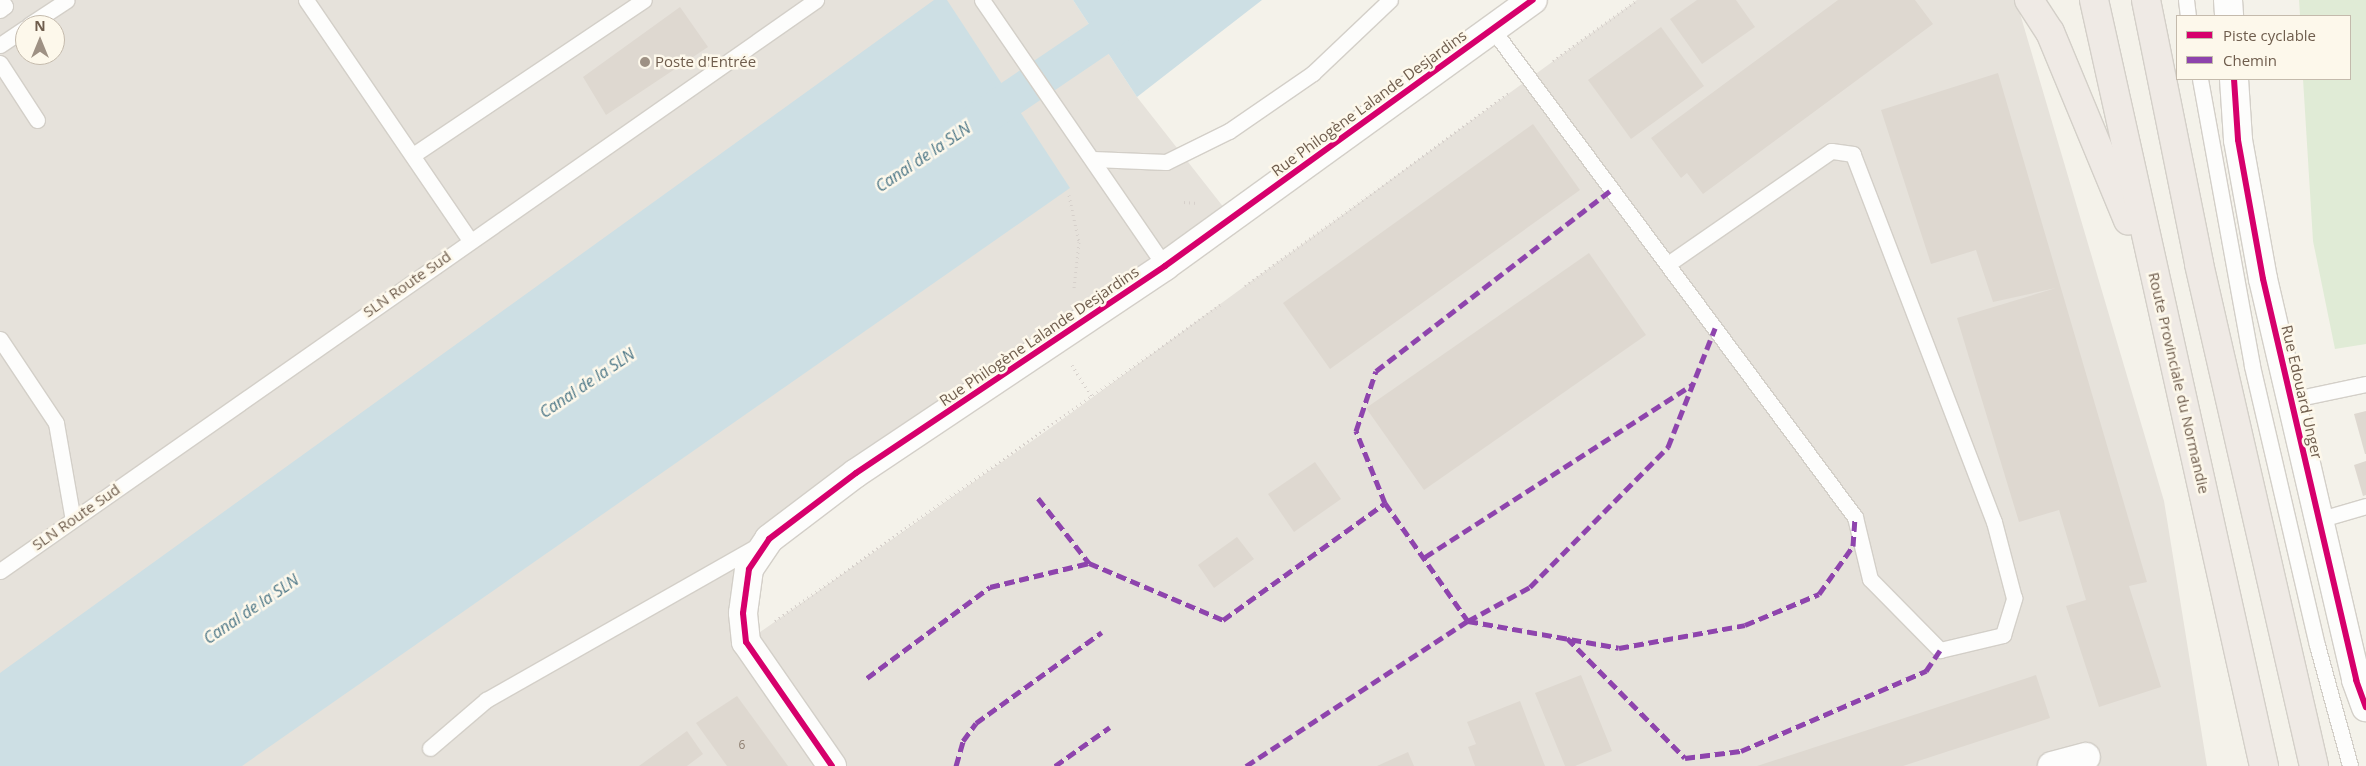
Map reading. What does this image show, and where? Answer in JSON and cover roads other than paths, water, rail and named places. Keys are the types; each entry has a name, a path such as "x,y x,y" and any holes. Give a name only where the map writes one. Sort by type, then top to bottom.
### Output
{"highway":[{"path":"2029,0 2050,32 2110,171 2160,300"},
{"name":"Route Provinciale du Normandie","path":"2094,0 2264,766"},
{"path":"2146,0 2199,264 2314,766"}],"street":[{"name":"Rue Philogène Lalande Desjardins","path":"832,766 746,642 743,613 748,569 769,539 856,473 1165,266 1533,0"},
{"path":"2228,0 2229,15"},
{"name":"Rue Edouard Unger","path":"2234,80 2238,140 2290,400 2356,680 2366,707"},
{"path":"2052,766 2086,756"}],"lane":[{"path":"0,10 4,6 1,0"},
{"path":"44,15 67,0"},
{"path":"306,0 470,240"},
{"path":"413,155 644,0"},
{"name":"SLN Route Sud","path":"0,570 470,240 664,109 816,0"},
{"path":"982,0 1165,266"},
{"path":"1093,159 1166,162 1229,131 1313,72 1390,0"},
{"path":"2186,0 2188,15"},
{"path":"1492,30 1855,517 1870,579 1940,650 2003,636 2014,598 1994,522 1853,154 1831,151 1668,264"},
{"path":"0,45 15,35"},
{"path":"0,63 36,120"},
{"path":"2200,80 2252,366 2317,645 2350,766"},
{"path":"0,339 56,423 73,520"},
{"path":"2290,400 2366,384"},
{"path":"2318,520 2366,506"},
{"path":"430,748 486,700 769,539"}],"water":[{"path":"934,0 947,0 1070,188 242,766 0,766 0,673"},
{"path":"1073,0 1262,0 1137,97"}],"waterway":[{"name":"Canal de la SLN","path":"970,126 1156,0"}],"place":[{"name":"Poste d'Entrée","path":"645,62"}]}
